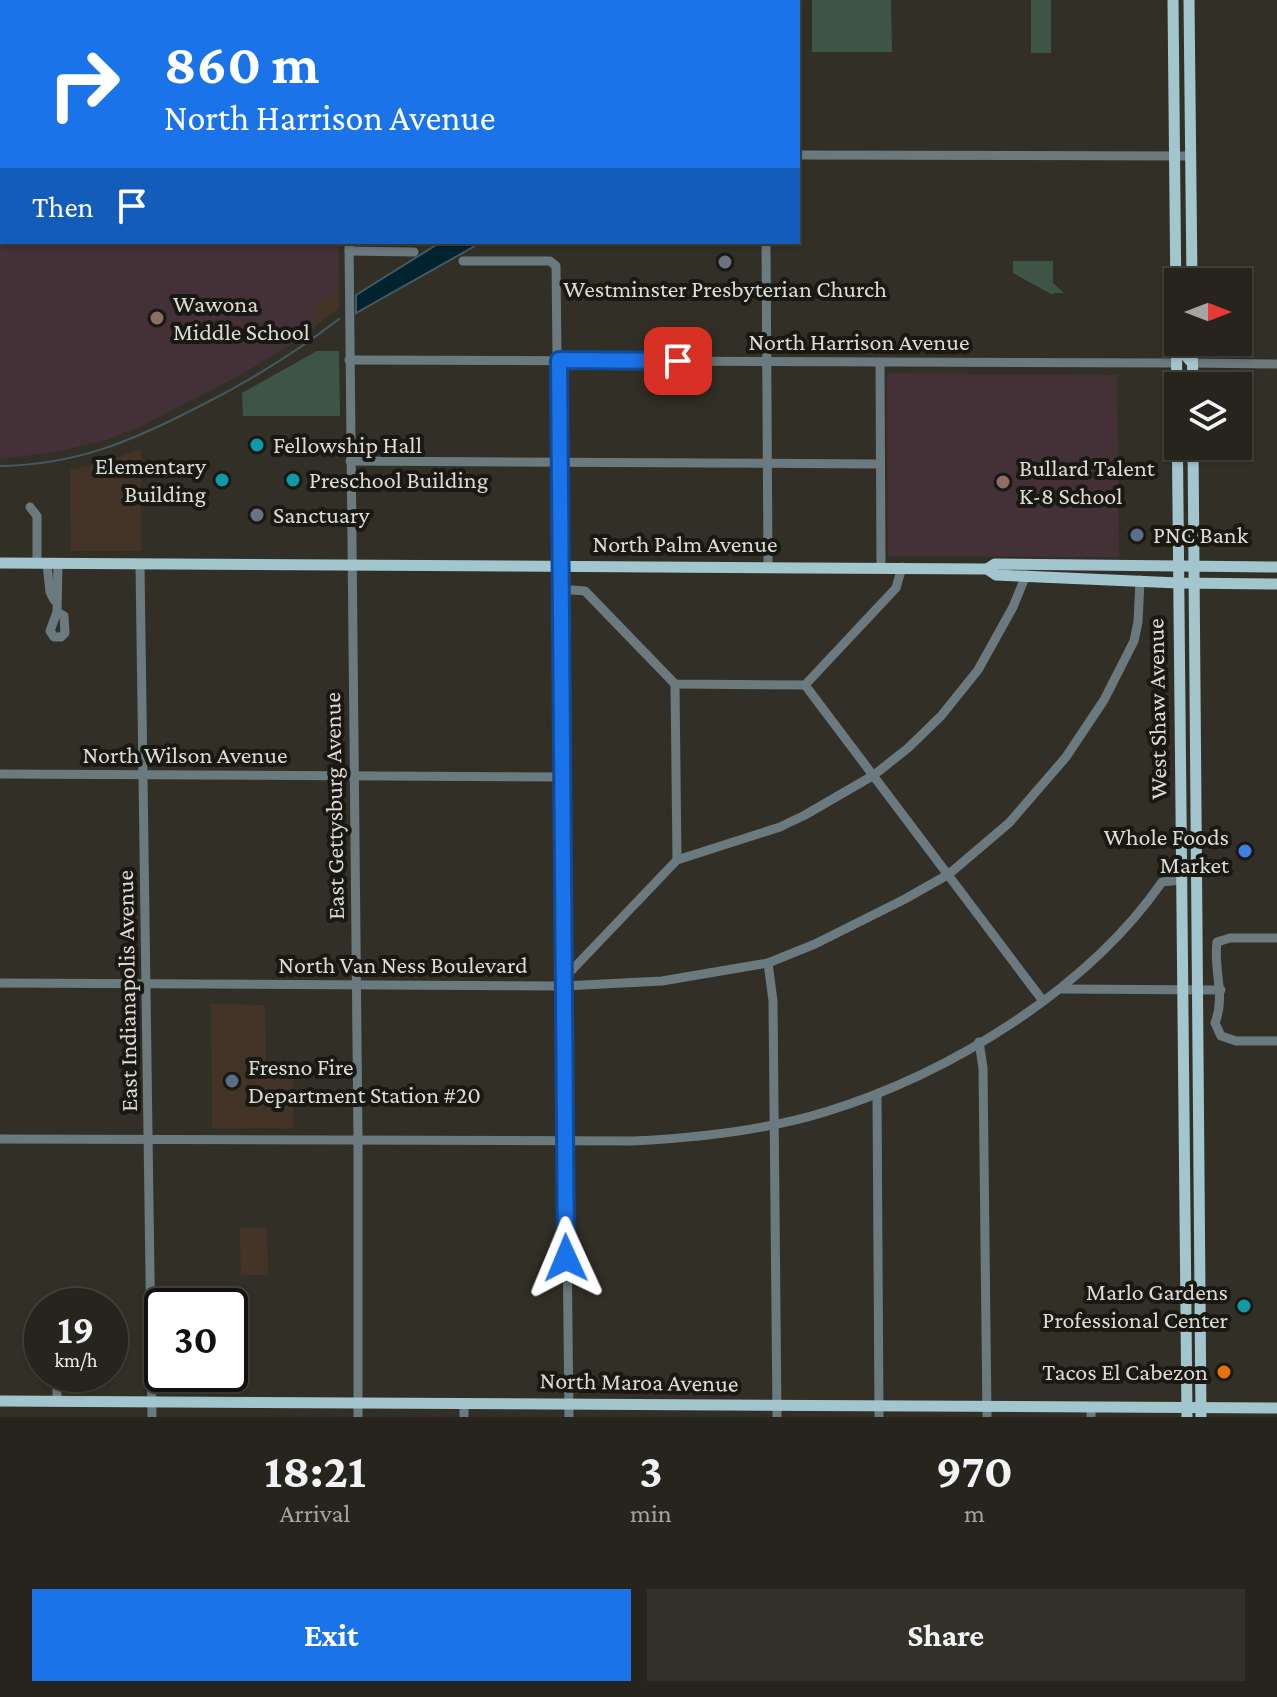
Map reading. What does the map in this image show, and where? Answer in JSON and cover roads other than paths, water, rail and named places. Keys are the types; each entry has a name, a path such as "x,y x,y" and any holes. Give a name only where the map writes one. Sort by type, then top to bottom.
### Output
{"main road":[{"name":"West Shaw Avenue","path":"1173,0 1177,268"},
{"path":"1189,0 1192,268"},
{"name":"West Shaw Avenue","path":"1176,356 1187,1412"},
{"path":"1186,356 1192,363"},
{"path":"1192,356 1192,372"},
{"path":"1176,363 1185,372"},
{"name":"West Shaw Avenue","path":"1193,460 1201,1412"},
{"name":"North Palm Avenue","path":"0,563 902,567 987,569 996,575 1277,584"},
{"name":"North Palm Avenue","path":"987,569 995,564 1277,567"},
{"path":"1180,749 1188,764 1188,813 1196,823"},
{"name":"North Maroa Avenue","path":"0,1401 568,1403 879,1412 1201,1412 1277,1408"}],"street":[{"path":"800,155 1191,156"},
{"path":"766,244 768,566"},
{"path":"349,247 414,252"},
{"name":"East Gettysburg Avenue","path":"349,247 358,1417"},
{"path":"463,261 550,261 556,266 569,1417"},
{"name":"North Harrison Avenue","path":"349,360 1176,363"},
{"path":"880,363 881,567"},
{"path":"1192,363 1277,364"},
{"path":"350,461 880,464"},
{"path":"30,507 37,516 50,592 56,608"},
{"name":"East Indianapolis Avenue","path":"140,565 152,1417"},
{"path":"675,684 805,685 896,588 902,567"},
{"path":"564,986 570,972 677,860 780,827 805,815 874,775 941,716 970,682 1013,607 1026,575"},
{"name":"North Van Ness Boulevard","path":"0,983 564,986 662,981 768,963 863,921 949,874 1009,823 1066,757 1111,688 1134,641 1140,580"},
{"path":"559,589 585,591 675,684 677,860"},
{"path":"805,685 1043,1001"},
{"name":"North Wilson Avenue","path":"0,774 562,777"},
{"path":"0,1139 565,1142 685,1138 773,1124 823,1113 877,1094 926,1073 979,1042 1061,989 1129,927 1162,882 1181,880"},
{"path":"1277,938 1230,938 1217,942 1215,957 1221,990 1221,1008 1215,1023 1221,1036 1236,1041 1277,1041"},
{"path":"768,963 773,1001 777,1411"},
{"path":"1061,989 1221,990"},
{"path":"979,1042 983,1068 987,1412"},
{"path":"877,1094 879,1412"},
{"path":"57,1392 57,1402"},
{"path":"464,1403 464,1417"}],"water":[{"path":"438,244 478,244 356,313 356,295"}],"waterway":[{"path":"0,466 28,465 79,456 150,430 253,377 339,319"}],"place":[{"name":"Westminster Presbyterian Church","path":"725,262"},
{"name":"Wawona Middle School","path":"157,318"},
{"name":"Fellowship Hall","path":"257,445"},
{"name":"Elementary Building","path":"222,480"},
{"name":"Preschool Building","path":"293,480"},
{"name":"Bullard Talent K-8 School","path":"1003,482"},
{"name":"Sanctuary","path":"257,515"},
{"name":"PNC Bank","path":"1137,535"},
{"name":"Whole Foods Market","path":"1245,851"},
{"name":"Fresno Fire Department Station #20","path":"232,1081"},
{"name":"Marlo Gardens Professional Center","path":"1244,1306"},
{"name":"Tacos El Cabezon","path":"1224,1372"}]}
